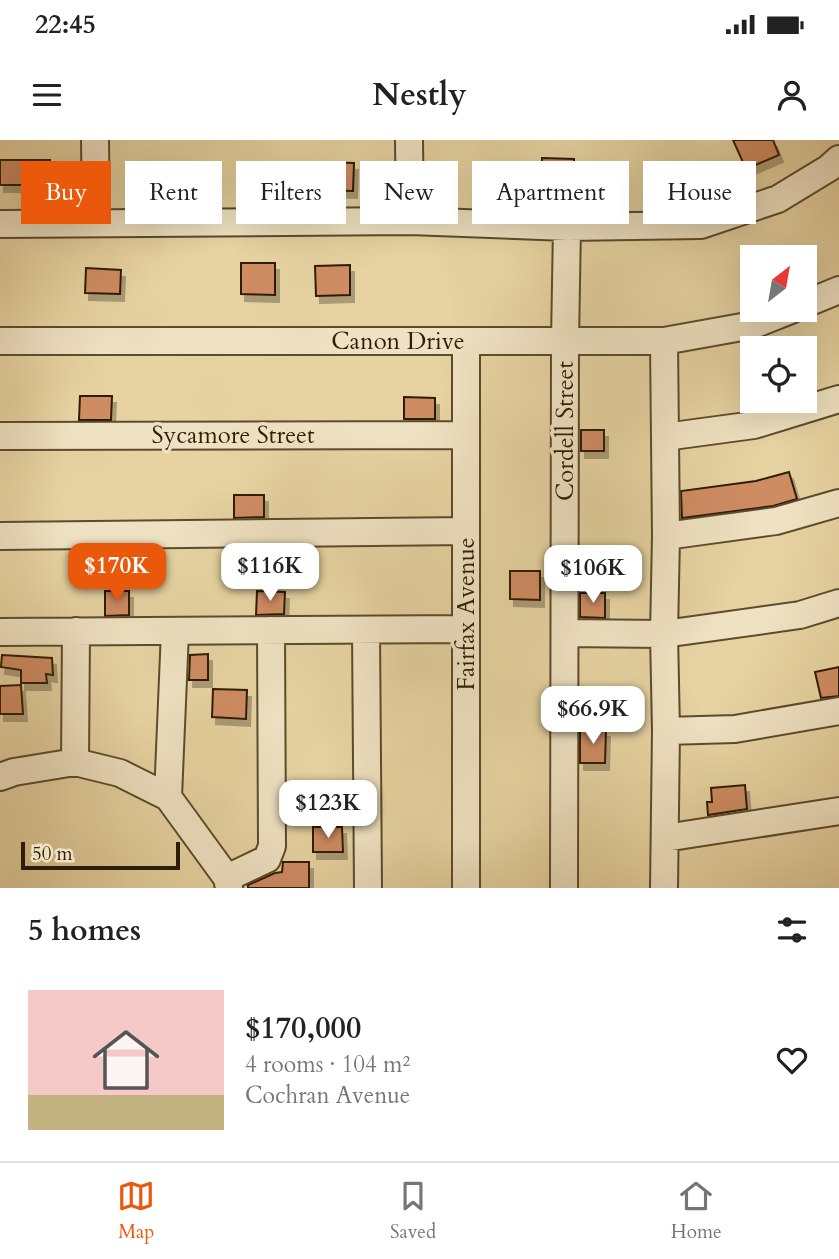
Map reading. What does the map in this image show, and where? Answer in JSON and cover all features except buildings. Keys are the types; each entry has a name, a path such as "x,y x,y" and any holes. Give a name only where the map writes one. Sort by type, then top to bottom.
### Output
{"street":[{"path":"95,140 95,161"},
{"path":"409,140 409,161"},
{"path":"458,223 567,227 701,225 778,199 839,159"},
{"path":"111,223 360,221"},
{"path":"0,225 48,224"},
{"name":"Cordell Street","path":"564,888 567,227"},
{"path":"817,299 839,290"},
{"name":"Canon Drive","path":"0,341 664,341 753,326 762,322"},
{"name":"Fairfax Avenue","path":"466,341 466,888"},
{"path":"664,341 664,888"},
{"path":"665,437 754,425 839,399"},
{"name":"Sycamore Street","path":"0,436 466,435"},
{"path":"666,536 776,521 839,503"},
{"path":"0,536 466,531"},
{"path":"565,633 664,634 800,615 839,603"},
{"path":"0,632 466,629"},
{"path":"0,777 14,772 75,762 120,773 168,797 228,883 267,859 272,846 271,630"},
{"path":"366,630 368,888"},
{"path":"75,762 76,631"},
{"path":"168,797 175,631"},
{"path":"666,731 735,729 839,711"},
{"path":"665,838 839,811"}]}
